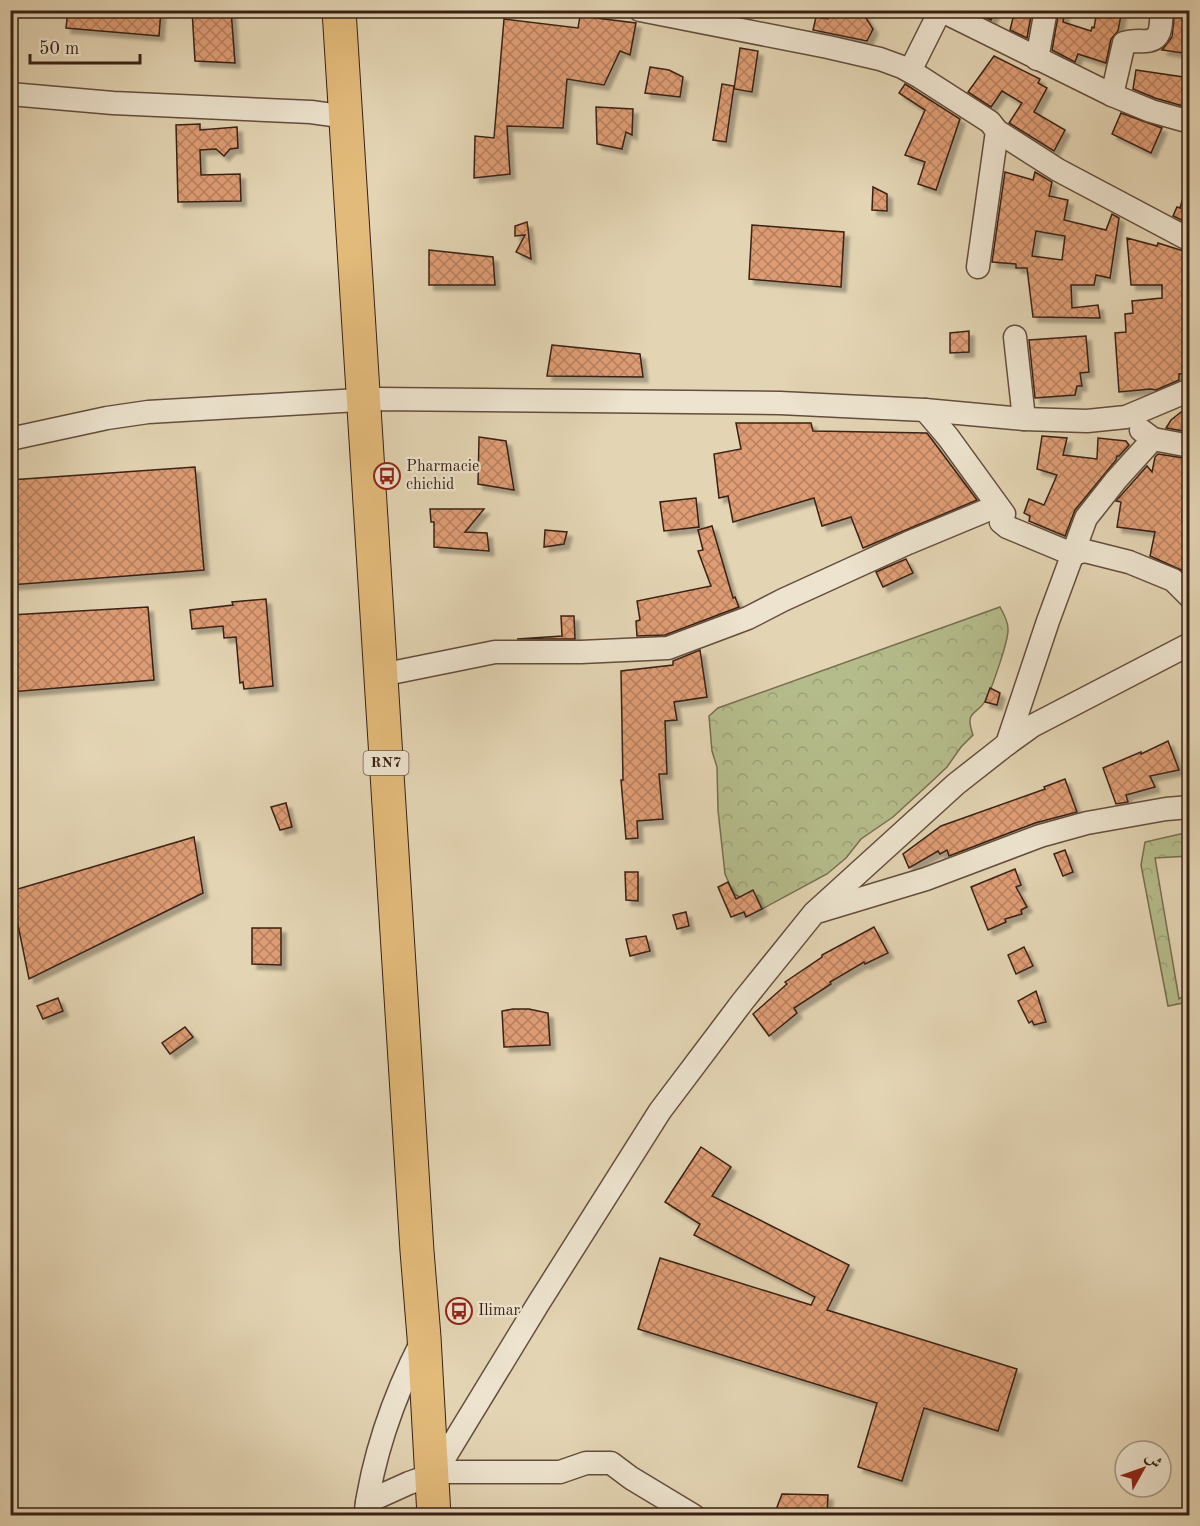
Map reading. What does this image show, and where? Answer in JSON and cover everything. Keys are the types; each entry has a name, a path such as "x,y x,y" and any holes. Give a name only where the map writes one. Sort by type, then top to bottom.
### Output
{"highway":[{"name":"RN7","path":"339,10 396,672 442,1467 434,1515"},
{"name":"RN7","path":"356,10 372,400 417,1251 424,1337 451,1515"}],"street":[{"path":"640,10 828,47 880,59 910,71 990,122 997,131 1058,170 1190,240"},
{"path":"1037,59 1046,10"},
{"path":"1112,95 1124,43 1155,40 1159,34 1162,10"},
{"path":"910,71 949,12 1037,59 1112,95 1151,111 1190,122"},
{"path":"10,94 113,103 311,112 347,117"},
{"path":"978,267 997,131"},
{"path":"1015,337 1024,419"},
{"path":"10,439 107,418 148,412 372,400 780,402 925,410 1024,419 1087,421 1126,417 1190,390"},
{"path":"925,410 948,437 1004,514 1001,522 1007,527 1072,554 1085,551 1129,562 1173,580 1190,597"},
{"path":"1126,417 1153,439 1190,446"},
{"path":"1007,744 1086,518 1153,439"},
{"path":"396,672 495,652 581,652 668,648 748,618 908,543 997,506"},
{"path":"442,1467 550,1284 660,1111 778,955 814,913 956,784 1032,726 1190,644"},
{"path":"814,913 926,879 1040,836 1087,823 1190,807"},
{"path":"366,1509 374,1469 399,1392 424,1337"},
{"path":"366,1509 442,1467 560,1473 586,1463 611,1463 631,1478 694,1515"}],"green space":[{"path":"1000,607 1007,620 1008,635 999,665 986,700 971,717 973,735 947,767 893,817 861,839 846,858 827,874 762,909 734,894 725,874 718,810 717,767 712,751 709,716 718,708"},
{"path":"1189,832 1189,856 1155,858 1179,999 1189,992 1189,1002 1168,1006 1141,865 1145,842"}],"building":[{"path":"68,10 161,10 159,36 66,28"},
{"path":"192,10 231,10 235,63 195,61"},
{"path":"832,10 861,10 873,29 867,41 813,30 816,17 828,19"},
{"path":"971,10 995,10 991,20"},
{"path":"1015,10 1032,10 1027,38 1010,30"},
{"path":"1059,10 1065,10 1063,22 1091,31 1092,27 1094,28 1097,10 1122,10 1118,31 1111,39 1106,63 1078,54 1075,62 1052,50"},
{"path":"1175,10 1190,10 1190,54 1162,50 1172,37"},
{"path":"580,16 636,23 630,55 620,51 604,85 567,79 563,128 507,126 510,174 474,178 475,136 494,138 504,19 578,28"},
{"path":"740,48 758,51 752,92 734,89"},
{"path":"994,56 1040,79 1038,83 1047,88 1034,112 1065,130 1054,151 1009,123 1022,103 1002,91 991,107 968,92"},
{"path":"650,67 669,70 683,77 680,97 645,93"},
{"path":"1136,70 1190,78 1190,108 1133,89"},
{"path":"722,84 734,86 726,142 713,140"},
{"path":"905,84 960,119 936,190 918,184 925,162 905,155 925,110 899,93"},
{"path":"596,107 633,109 632,135 626,132 622,149 597,144"},
{"path":"1121,113 1162,128 1151,153 1112,134"},
{"path":"200,124 200,130 237,127 238,148 230,149 224,156 216,149 200,150 201,175 240,174 241,201 178,202 176,125"},
{"path":"1005,172 1033,180 1035,172 1052,182 1049,196 1068,200 1064,220 1106,230 1112,214 1119,218 1110,278 1096,275 1094,285 1071,285 1072,308 1098,305 1100,318 1033,317 1027,268 1016,268 1016,264 992,262","holes":["1036,231 1065,236 1062,260 1032,256"]},
{"path":"873,187 887,194 887,211 872,210"},
{"path":"1186,187 1190,187 1190,224 1173,216 1177,207 1180,208"},
{"path":"527,222 531,259 516,252 525,235 515,236 515,226"},
{"path":"752,225 844,232 841,287 749,279"},
{"path":"1127,238 1157,246 1158,243 1190,253 1190,320 1186,320 1187,343 1190,343 1190,373 1179,374 1179,380 1156,390 1119,392 1115,333 1126,332 1125,314 1133,313 1132,301 1162,298 1162,285 1131,285"},
{"path":"429,250 493,257 495,285 429,285"},
{"path":"969,331 969,352 950,353 950,333"},
{"path":"1086,336 1089,372 1080,373 1082,386 1077,386 1075,395 1035,398 1029,340"},
{"path":"552,345 640,354 643,377 547,376"},
{"path":"1190,405 1190,432 1166,428 1171,420"},
{"path":"736,423 811,423 813,431 927,433 977,500 863,548 851,517 822,526 814,498 733,522 728,496 719,498 714,454 741,449"},
{"path":"1042,436 1067,438 1063,455 1097,459 1098,438 1126,441 1129,445 1117,456 1075,510 1065,536 1029,521 1030,516 1024,513 1029,499 1044,505 1057,475 1037,469"},
{"path":"479,437 506,441 514,490 478,484"},
{"path":"1158,454 1190,459 1190,497 1185,496 1182,518 1190,520 1190,574 1150,556 1155,532 1117,527 1121,502 1116,501 1147,466 1152,472 1155,457"},
{"path":"195,467 204,570 10,585 10,480"},
{"path":"696,498 699,527 664,531 660,502"},
{"path":"430,509 484,509 465,532 487,533 489,551 434,547 434,522 431,522"},
{"path":"712,526 733,598 735,597 739,607 665,635 637,636 636,621 640,620 637,601 711,586 698,551 703,550 698,530"},
{"path":"545,530 567,532 564,544 544,547"},
{"path":"906,559 913,573 883,587 876,572"},
{"path":"266,599 273,686 244,689 243,682 240,683 236,637 224,638 223,626 192,629 190,610 233,605 232,602"},
{"path":"148,607 154,680 10,692 10,615"},
{"path":"561,616 574,616 575,639 517,639 562,636"},
{"path":"700,650 707,697 674,702 677,720 665,721 667,774 659,774 663,819 637,821 638,838 626,839 621,780 623,780 621,671 673,665 673,661"},
{"path":"990,688 1000,693 997,705 985,702"},
{"path":"1168,741 1179,770 1150,776 1155,787 1126,795 1128,802 1116,804 1103,768"},
{"path":"1065,779 1077,812 1035,823 949,856 947,850 940,854 938,851 909,868 903,854 941,826 1045,789 1044,787"},
{"path":"286,803 292,827 280,830 271,807"},
{"path":"194,837 203,893 29,979 11,891"},
{"path":"1065,850 1073,872 1063,876 1054,854"},
{"path":"1015,869 1021,885 1016,887 1027,907 1021,910 1022,914 1005,919 1006,922 988,930 971,887"},
{"path":"625,872 638,872 638,901 626,900"},
{"path":"728,882 736,899 753,890 762,909 746,917 744,912 731,917 718,887"},
{"path":"686,912 689,926 677,929 673,915"},
{"path":"874,927 888,953 865,964 864,962 830,982 831,984 794,1008 797,1013 769,1036 753,1014 787,984 785,982 822,955"},
{"path":"252,928 281,928 281,965 252,964"},
{"path":"646,936 650,951 630,956 626,939"},
{"path":"1024,947 1033,966 1016,974 1008,955"},
{"path":"1036,991 1046,1022 1034,1025 1032,1021 1029,1023 1018,1001"},
{"path":"58,998 63,1011 43,1019 37,1006"},
{"path":"529,1009 548,1013 550,1045 504,1047 502,1011"},
{"path":"185,1027 193,1037 170,1054 162,1043"},
{"path":"701,1147 731,1167 712,1196 849,1265 827,1310 1017,1369 998,1431 924,1408 902,1481 858,1467 877,1403 638,1329 660,1258 811,1305 815,1297 694,1235 700,1224 665,1202"},
{"path":"782,1494 828,1495 827,1515 774,1515"}],"place":[{"name":"Pharmacie chichid","path":"387,476"},
{"name":"Ilimar","path":"459,1311"}]}
